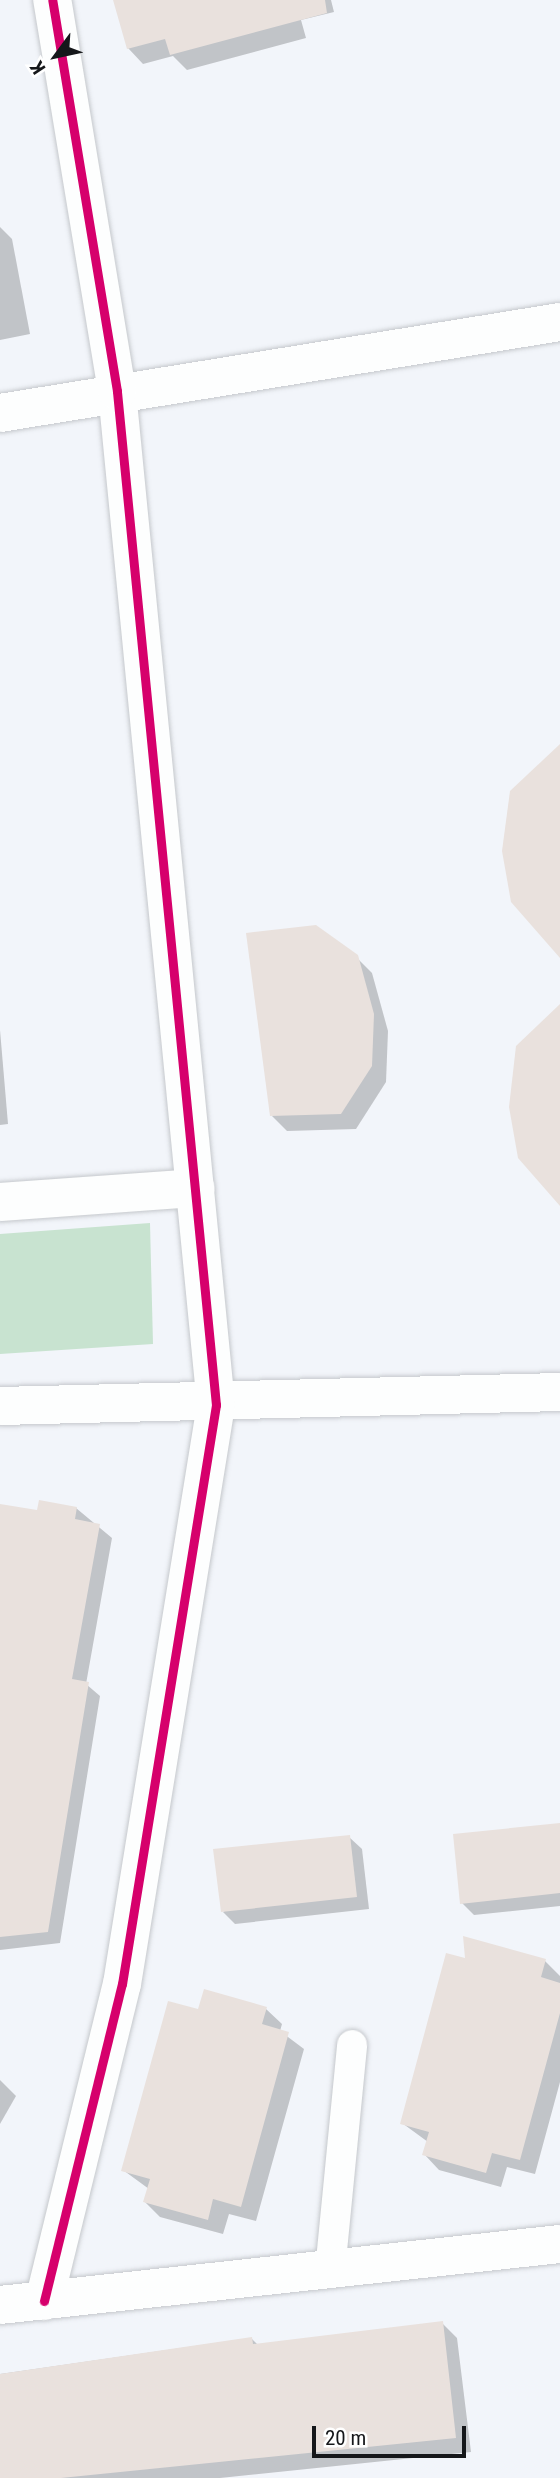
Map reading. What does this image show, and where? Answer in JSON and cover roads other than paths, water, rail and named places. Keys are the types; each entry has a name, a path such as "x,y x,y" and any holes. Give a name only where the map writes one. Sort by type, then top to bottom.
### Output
{"street":[{"path":"44,2301 122,1984 216,1405 117,391 52,0"},
{"path":"0,413 117,391 560,322"},
{"path":"0,1202 196,1188"},
{"path":"0,1406 216,1405 560,1392"},
{"path":"0,2305 560,2244"}],"lane":[{"path":"330,2271 352,2045"}]}
